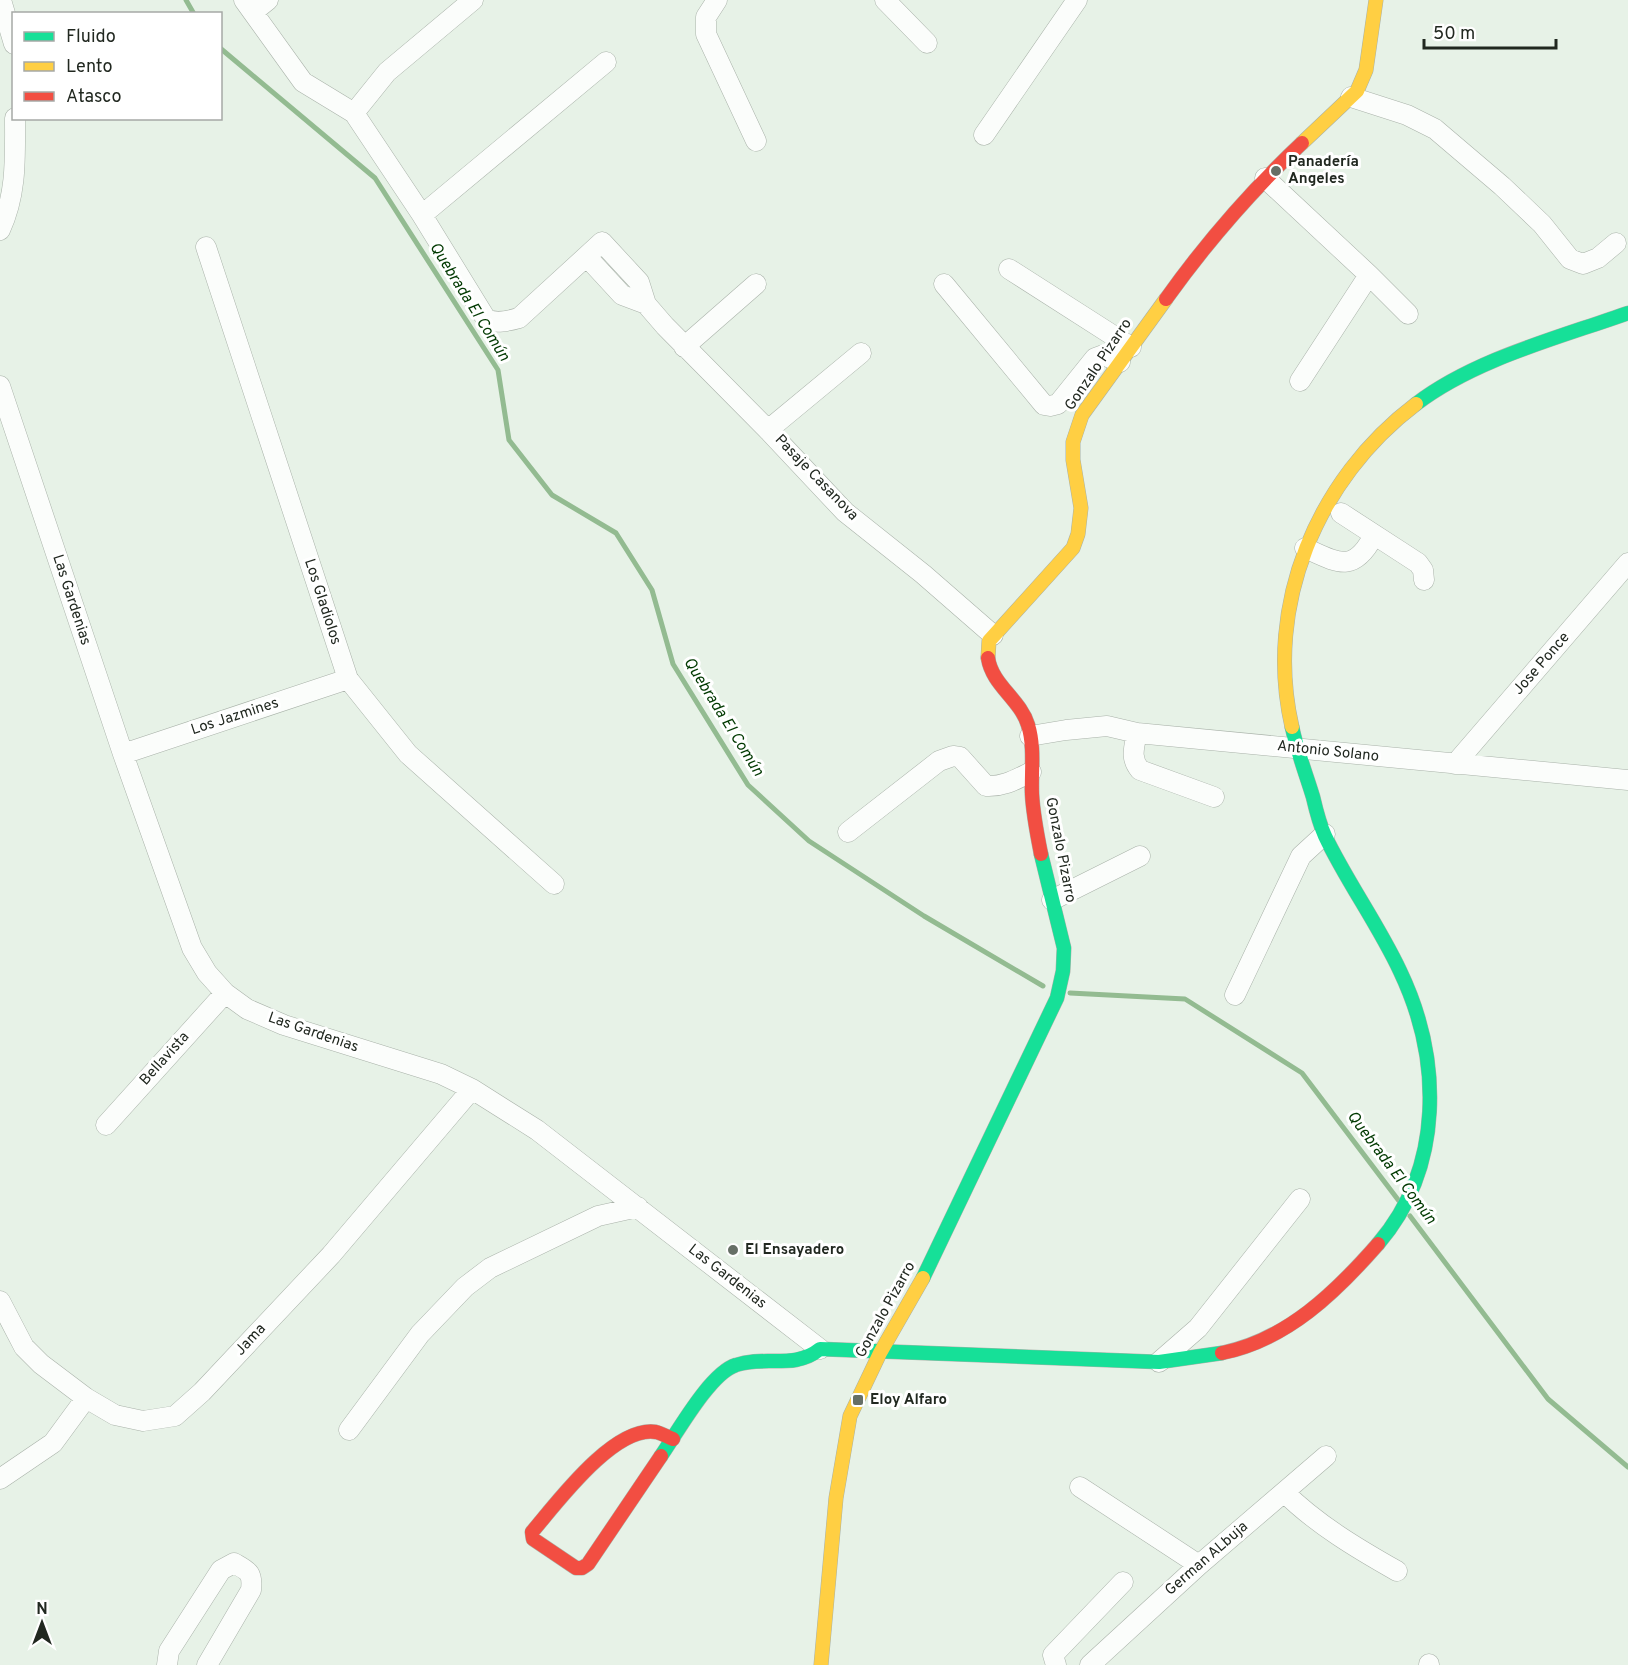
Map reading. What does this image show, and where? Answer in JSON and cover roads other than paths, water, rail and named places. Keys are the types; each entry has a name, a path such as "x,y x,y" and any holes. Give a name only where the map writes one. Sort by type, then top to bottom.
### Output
{"street":[{"path":"1,0 12,37"},
{"path":"354,113 387,72 472,0"},
{"path":"717,0 706,17 706,34 756,141"},
{"path":"885,0 927,43"},
{"path":"984,135 1077,0"},
{"name":"Gonzalo Pizarro","path":"821,1665 842,1455 850,1416 880,1353 932,1263 1012,1089 1057,998 1063,971 1064,948 1033,807 1030,736 1027,723 993,675 987,663 986,649 993,634 1073,548 1079,534 1082,512 1073,446 1074,433 1082,414 1187,269 1265,178 1351,97 1362,82 1377,0"},
{"path":"255,4 303,82 354,113 422,215 486,319 492,321 519,318 602,242 639,282 648,307"},
{"path":"422,215 606,62"},
{"path":"1351,97 1407,115 1435,129 1502,186 1542,224 1570,259 1583,264 1598,258 1616,243"},
{"path":"0,230 9,212 14,184 15,120"},
{"path":"1265,178 1408,314"},
{"name":"Los Gladiolos","path":"206,247 348,680 408,754 554,884"},
{"path":"586,257 622,296 648,307"},
{"path":"1009,269 1125,354"},
{"path":"1300,381 1359,287 1369,275"},
{"path":"684,347 756,284"},
{"path":"944,284 1044,405 1058,404 1095,358 1103,355 1125,354"},
{"name":"Pasaje Casanova","path":"648,307 845,512 993,634"},
{"path":"673,1439 663,1432 649,1431 620,1441 587,1468 532,1532 533,1539 576,1568 582,1568 588,1564 673,1439 680,1426 720,1375 735,1365 799,1360 814,1356 820,1349 1159,1362 1232,1351 1266,1338 1296,1321 1325,1299 1358,1267 1395,1221 1411,1194 1422,1160 1429,1120 1430,1086 1427,1050 1417,1006 1400,968 1325,834 1297,749 1287,702 1283,664 1291,603 1305,548 1342,482 1368,448 1396,419 1427,397 1465,375 1628,313"},
{"path":"768,430 861,353"},
{"name":"Las Gardenias","path":"0,386 123,754 192,948 207,973 225,993 247,1009 284,1025 441,1074 472,1089 537,1130 820,1349"},
{"path":"1341,513 1418,563 1423,570 1424,580"},
{"path":"1305,548 1335,562 1345,563 1359,557 1374,535"},
{"name":"Jose Ponce","path":"1455,764 1628,563"},
{"name":"Los Jazmines","path":"123,754 348,680"},
{"name":"Antonio Solano","path":"1030,736 1107,726 1137,733 1628,780"},
{"path":"1137,733 1132,755 1140,770 1214,797"},
{"path":"848,832 939,761 953,756 960,757 986,786 998,787 1031,772"},
{"path":"1235,995 1301,856 1325,834"},
{"path":"1052,900 1140,856"},
{"name":"Bellavista","path":"106,1125 225,993"},
{"name":"Jama","path":"0,1301 24,1347 41,1364 86,1398 115,1415 143,1421 175,1416 202,1392 331,1255 472,1089"},
{"path":"1159,1362 1198,1328 1300,1199"},
{"path":"349,1430 420,1334 465,1287 490,1268 598,1216 638,1207"},
{"path":"0,1479 52,1443 86,1398"},
{"name":"German ALbuja","path":"1090,1665 1199,1565 1326,1456"},
{"path":"1080,1487 1199,1565"},
{"path":"1284,1492 1298,1505 1345,1538 1397,1571"},
{"path":"167,1665 170,1651 221,1570 234,1563 249,1572 253,1579 251,1590 207,1665"},
{"path":"1050,1662 1123,1582"}],"waterway":[{"name":"Quebrada El Común","path":"186,0 193,12"},
{"name":"Quebrada El Común","path":"222,50 375,178 498,370 509,440 552,495 616,533 652,590 673,664 748,785 809,841 924,916 1043,986"},
{"name":"Quebrada El Común","path":"1070,993 1185,999 1302,1073 1399,1201"},
{"name":"Quebrada El Común","path":"1410,1216 1548,1399 1628,1467"}],"place":[{"name":"Panadería Angeles","path":"1276,171"},
{"name":"El Ensayadero","path":"733,1250"},
{"name":"Eloy Alfaro","path":"858,1400"}]}
